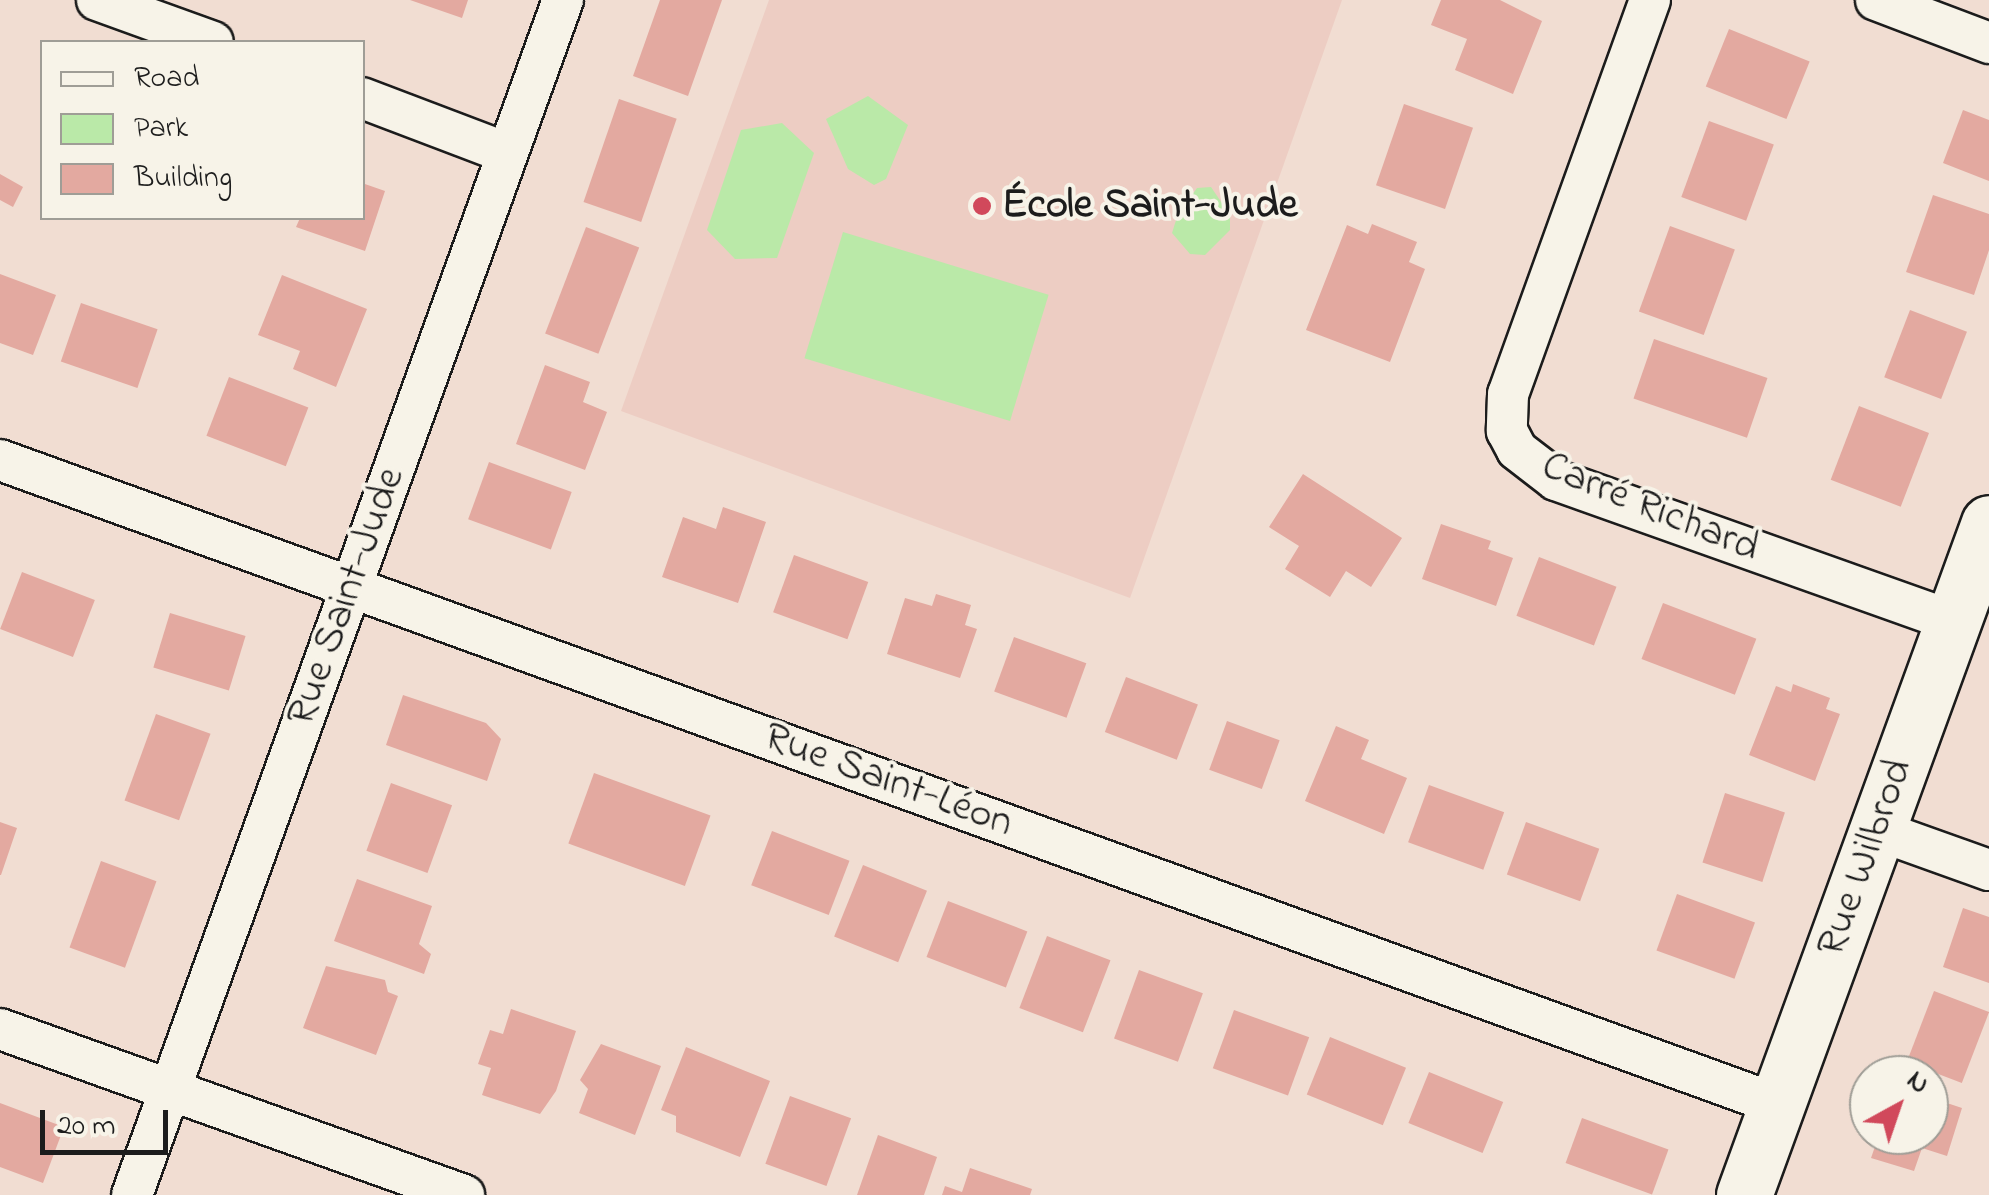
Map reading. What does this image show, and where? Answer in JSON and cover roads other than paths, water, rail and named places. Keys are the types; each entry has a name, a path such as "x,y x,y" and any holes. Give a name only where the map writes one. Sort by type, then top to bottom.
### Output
{"street":[{"path":"96,0 142,8 208,40"},
{"name":"Rue Saint-Jude","path":"132,1195 563,0"},
{"name":"Carré Richard","path":"1650,0 1508,394 1507,431 1517,450 1556,480 1953,621"},
{"path":"1876,0 1989,43"},
{"path":"365,99 506,153"},
{"name":"Rue Saint-Léon","path":"0,460 1776,1104"},
{"name":"Rue Wilbrod","path":"1744,1195 1989,523"},
{"path":"1877,830 1989,870"},
{"path":"0,1029 464,1195"}],"place":[{"name":"École Saint-Jude","path":"982,206"}]}
